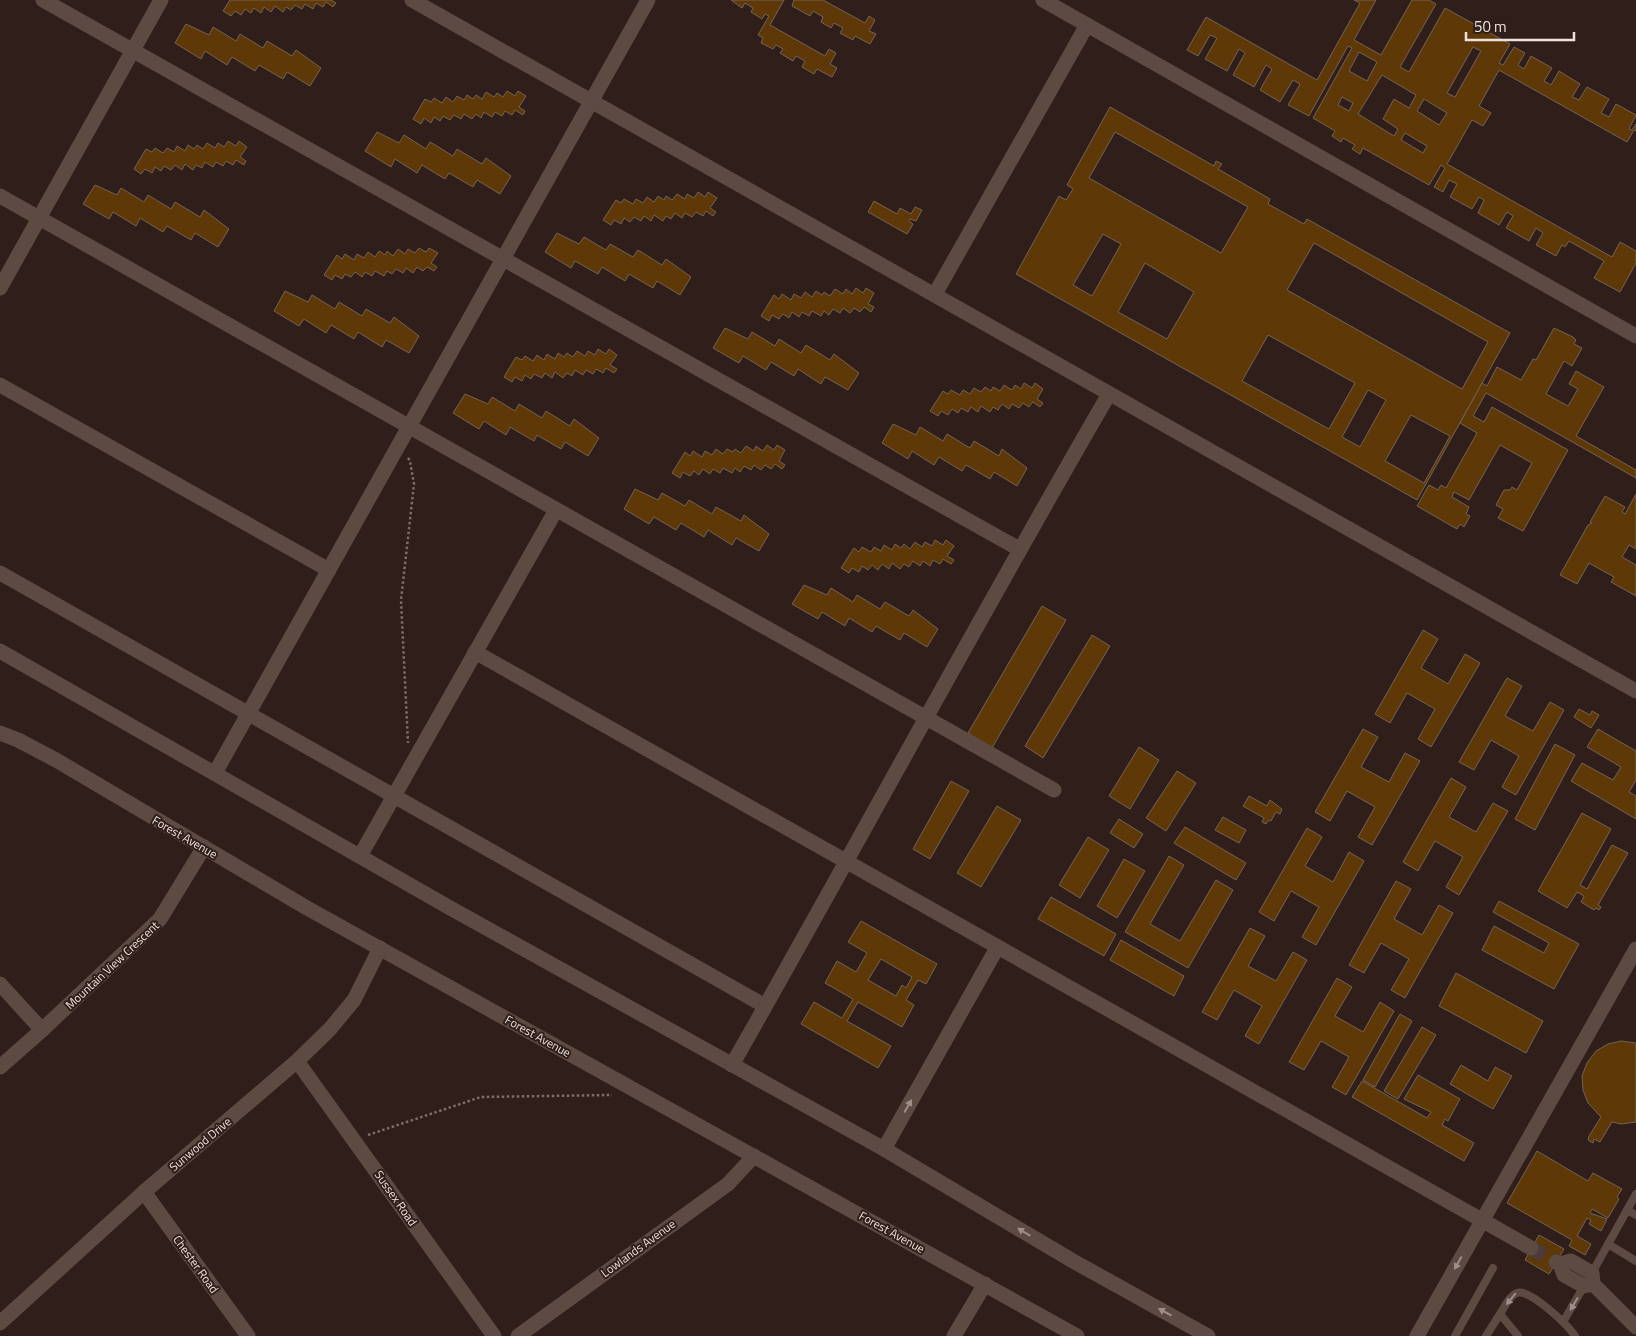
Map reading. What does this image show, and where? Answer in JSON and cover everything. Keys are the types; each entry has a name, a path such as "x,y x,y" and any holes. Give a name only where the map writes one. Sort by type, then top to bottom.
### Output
{"street":[{"path":"43,0 1019,549"},
{"path":"0,288 161,0"},
{"path":"412,0 1636,691"},
{"path":"215,774 648,0"},
{"path":"1043,0 1636,336"},
{"path":"934,294 1087,24"},
{"path":"0,196 1054,790"},
{"path":"0,385 329,570"},
{"path":"732,1065 847,862 1019,549 1110,394"},
{"path":"360,856 556,510"},
{"path":"0,573 249,713 394,798 765,1006"},
{"path":"0,651 360,856 884,1149 1073,1261 1208,1336"},
{"path":"474,652 1531,1248"},
{"name":"Forest Avenue","path":"0,733 18,740 56,760 123,802 380,948 1077,1336"},
{"name":"Mountain View Crescent","path":"0,1067 160,919 204,847"},
{"name":"Sunwood Drive","path":"0,1324 144,1192 297,1061 343,1015 354,1000 380,948"},
{"path":"884,1149 997,948"},
{"path":"1417,1336 1636,949"},
{"path":"0,984 42,1030"},
{"name":"Sussex Road","path":"297,1061 494,1336"},
{"name":"Lowlands Avenue","path":"518,1336 728,1184 754,1156"},
{"name":"Chester Road","path":"144,1192 248,1336"},
{"path":"1558,1263 1564,1275 1590,1281 1636,1327"},
{"path":"954,1336 985,1284"},
{"path":"0,1324 9,1336"}],"lane":[{"path":"1563,1322 1590,1281 1636,1194"},
{"path":"1627,1210 1636,1215"},
{"path":"1608,1244 1636,1261"},
{"path":"1455,1336 1493,1268"},
{"path":"1486,1336 1514,1294 1525,1292 1563,1322 1576,1336"},
{"path":"1500,1314 1518,1336"}],"path":[{"path":"398,446 410,461 414,484 401,600 407,739 416,757"},
{"path":"354,1139 481,1097 615,1095"}],"building":[{"path":"230,0 331,0 336,3 333,7 326,2 323,7 316,3 313,9 305,4 302,9 295,5 291,10 286,7 283,12 275,6 271,12 264,7 261,13 254,8 251,13 245,9 241,15 235,11 231,16 223,11"},
{"path":"731,0 784,0 770,25 825,56 829,49 836,53 830,64 837,68 832,77 817,69 814,74 802,67 805,61 796,56 793,61 780,53 783,49 776,45 773,49 761,43 763,38 758,35 769,16 765,14 762,19 751,12 753,8 745,3 742,8"},
{"path":"794,0 823,0 865,23 869,16 875,20 869,31 876,34 870,44 855,36 853,40 840,33 843,28 834,23 831,28 821,22 823,17 813,11 810,16 792,6"},
{"path":"1354,0 1376,0 1354,40 1381,55 1412,0 1429,0 1436,4 1400,67 1409,72 1445,8 1510,44 1499,63 1503,65 1514,47 1525,53 1518,65 1524,69 1531,56 1552,68 1544,81 1551,85 1559,71 1580,84 1572,97 1579,100 1587,87 1609,99 1601,113 1609,117 1616,104 1636,115 1629,129 1632,130 1636,124 1636,131 1634,130 1627,142 1499,70 1479,106 1491,113 1483,126 1472,120 1447,164 1612,257 1620,242 1636,251 1636,263 1620,292 1594,278 1604,261 1569,241 1565,247 1562,245 1556,256 1536,245 1543,233 1536,228 1529,241 1506,228 1513,216 1507,212 1499,225 1478,213 1484,200 1479,197 1472,209 1450,197 1457,184 1449,180 1443,192 1434,187 1445,168 1441,165 1429,185 1363,148 1360,154 1352,149 1355,145 1343,138 1341,142 1332,136 1335,131 1313,118 1352,48 1348,46 1309,116 1288,105 1300,84 1293,80 1280,102 1260,90 1272,69 1266,65 1254,87 1233,75 1245,53 1239,49 1227,71 1205,59 1217,38 1210,35 1198,56 1187,50 1206,17 1317,80 1360,3","holes":["1473,47 1481,51 1455,97 1447,93","1359,52 1377,62 1367,81 1349,71","1382,75 1416,95 1409,108 1394,99 1383,119 1398,129 1394,136 1358,114","1342,97 1353,103 1349,111 1338,105","1424,99 1447,113 1439,125 1417,111","1405,133 1427,146 1423,153 1401,140"]},
{"path":"186,24 209,35 213,27 236,41 240,34 263,48 267,41 292,56 296,50 321,68 310,86 287,72 283,79 259,65 255,71 232,57 227,65 205,51 201,59 175,43"},
{"path":"507,91 515,96 518,91 526,96 519,107 525,111 523,115 515,110 512,115 505,111 502,116 495,112 492,117 484,112 481,118 476,114 472,119 464,114 461,119 454,115 450,120 443,116 440,121 434,117 431,123 424,118 421,124 413,119 425,99 431,102 434,98 442,103 446,97 453,102 457,96 464,100 467,95 473,99 476,95 482,99 486,92 494,97 497,93 503,97"},
{"path":"1110,107 1214,166 1216,161 1222,164 1218,169 1270,199 1268,204 1304,224 1307,219 1510,333 1417,500 1016,274 1059,196 1066,200 1073,189 1067,185","holes":["1115,132 1248,207 1221,253 1089,178","1103,234 1121,244 1092,296 1073,285","1314,243 1488,342 1462,389 1287,290","1145,263 1194,292 1167,339 1118,312","1268,335 1355,383 1329,429 1242,381","1368,390 1386,400 1360,447 1342,437","1411,415 1450,436 1424,483 1385,461"]},
{"path":"377,132 399,143 404,135 426,149 430,142 453,156 457,149 482,164 486,158 511,176 500,194 477,180 473,187 449,173 445,179 422,165 417,173 395,159 391,167 365,151"},
{"path":"228,141 236,146 239,141 247,147 240,157 246,161 244,165 236,160 233,165 226,161 223,166 216,162 213,167 205,162 202,168 196,165 193,170 185,164 182,170 175,165 171,170 164,166 161,171 155,167 152,173 145,169 141,174 134,169 146,149 152,152 155,148 163,153 167,148 174,152 177,146 185,151 188,145 194,149 197,145 203,149 207,143 215,148 218,143 224,147"},
{"path":"95,185 117,195 121,188 144,202 148,195 171,209 175,202 200,217 204,210 229,229 218,247 195,233 191,240 167,226 163,232 140,218 136,226 113,212 109,219 83,204"},
{"path":"698,192 705,197 708,192 717,198 710,208 716,212 713,216 706,211 703,216 696,212 692,217 685,213 682,218 675,213 671,219 666,216 663,221 654,215 651,221 644,216 641,221 634,217 630,222 624,218 621,224 614,220 611,225 603,220 616,200 621,203 624,199 633,204 636,199 643,203 647,197 654,202 658,196 664,200 666,196 672,200 677,194 685,199 687,194 694,198"},
{"path":"874,201 897,214 900,208 911,214 915,207 922,210 916,221 910,219 909,221 913,224 907,234 868,212"},
{"path":"557,233 579,244 584,237 606,250 610,244 633,257 638,250 662,265 666,259 691,277 680,295 657,281 653,288 629,274 625,281 602,267 598,274 575,261 571,268 545,252"},
{"path":"419,248 426,252 429,248 438,253 431,263 437,267 434,271 427,267 423,271 417,267 413,273 406,268 403,273 396,269 392,274 387,271 384,276 375,271 372,276 365,272 362,277 355,272 351,277 345,274 342,279 335,275 332,280 324,275 337,255 342,259 345,254 354,260 357,254 364,258 368,252 375,257 379,251 385,255 387,251 393,256 398,249 405,254 408,249 415,253"},
{"path":"856,288 863,293 866,288 874,293 868,304 874,307 871,312 864,307 860,312 854,308 850,313 843,308 840,313 833,309 829,315 824,311 821,316 812,311 809,316 802,312 799,317 792,312 789,318 783,314 779,319 772,315 769,321 761,316 774,295 779,299 782,294 791,300 794,294 801,298 805,292 812,297 816,291 822,295 824,292 830,296 835,289 843,294 846,289 852,294"},
{"path":"285,291 308,302 312,295 335,309 339,302 362,316 366,309 390,323 394,317 419,336 409,353 386,340 382,347 358,332 354,339 331,325 326,333 304,319 299,326 274,311"},
{"path":"725,328 748,339 752,332 775,346 779,339 801,353 806,345 830,360 834,354 859,373 848,390 825,377 821,384 798,369 794,376 771,362 766,370 743,356 739,363 713,348"},
{"path":"1554,328 1573,337 1576,340 1574,344 1582,348 1572,366 1564,361 1546,394 1568,406 1578,389 1569,384 1576,371 1604,387 1576,436 1636,470 1636,478 1486,393 1473,416 1484,422 1492,407 1568,450 1523,531 1498,518 1503,509 1496,505 1504,490 1510,490 1512,487 1517,490 1532,463 1500,445 1469,500 1454,492 1452,497 1469,507 1466,514 1470,516 1464,527 1460,524 1457,529 1417,506 1429,485 1438,490 1441,485 1446,488 1477,433 1460,423 1482,383 1487,386 1497,367 1521,380 1533,359 1536,360"},
{"path":"598,349 606,354 609,349 617,355 610,365 617,369 614,373 606,368 603,373 596,369 593,374 586,370 583,375 575,370 572,376 567,373 563,378 555,372 552,378 545,373 542,378 534,374 531,379 525,375 522,381 515,377 512,382 504,377 516,357 522,360 525,356 533,361 537,355 544,360 547,354 555,359 558,353 564,357 567,353 573,357 577,351 585,356 588,351 595,355"},
{"path":"1024,383 1032,388 1035,383 1043,389 1037,399 1043,403 1040,407 1033,402 1029,407 1023,403 1019,408 1012,404 1009,409 1002,404 998,410 993,407 990,412 981,406 978,412 971,407 968,412 961,408 958,413 952,409 948,415 941,411 938,416 930,411 943,391 948,394 951,390 960,395 963,390 970,394 974,388 981,392 985,387 991,391 993,387 1000,391 1004,385 1012,390 1015,385 1021,389"},
{"path":"465,394 488,404 492,397 515,411 519,404 542,418 546,411 570,426 574,419 599,438 588,456 565,442 561,449 537,435 534,441 510,427 506,435 484,421 479,429 453,413"},
{"path":"893,424 916,435 920,427 943,441 947,434 970,448 974,441 999,456 1002,449 1027,468 1017,486 994,472 990,479 966,465 962,471 939,457 934,465 912,451 908,459 882,443"},
{"path":"767,445 774,450 777,445 785,450 779,461 785,465 782,469 775,464 771,469 765,465 761,470 754,465 751,470 744,466 740,472 735,468 732,473 723,468 720,473 713,469 710,474 703,469 699,475 694,471 690,476 683,472 680,478 672,473 685,452 690,456 693,451 702,457 705,451 712,455 716,449 723,454 727,449 733,452 735,449 741,453 746,446 754,451 756,446 763,451"},
{"path":"635,489 658,500 662,493 685,506 689,500 712,514 716,507 741,521 744,515 769,534 759,551 736,538 732,545 708,530 704,537 681,523 676,530 654,517 649,524 624,509"},
{"path":"1636,494 1636,549 1629,545 1622,557 1636,565 1636,596 1611,582 1614,577 1589,563 1577,584 1560,575 1588,525 1592,523 1590,522 1605,496 1625,507 1622,512 1625,514"},
{"path":"935,540 943,545 946,540 954,546 947,556 954,560 951,564 943,559 940,564 933,560 930,566 923,561 920,566 913,561 909,567 904,564 900,569 892,563 889,569 882,564 878,570 872,565 868,570 862,566 859,572 852,568 849,573 841,568 854,548 859,552 862,547 871,552 874,547 881,551 884,545 892,550 895,544 901,548 904,544 910,549 915,542 922,547 925,542 932,546"},
{"path":"804,585 827,595 831,588 853,602 857,595 880,609 885,602 909,616 913,610 938,629 927,647 904,633 900,640 876,626 872,632 849,618 845,626 822,612 818,619 792,604"},
{"path":"1042,606 1066,620 992,748 968,733"},
{"path":"1423,630 1438,639 1421,668 1448,684 1465,654 1480,663 1431,747 1418,739 1435,709 1407,693 1390,723 1375,714"},
{"path":"1092,635 1110,646 1043,758 1025,746"},
{"path":"1507,678 1522,686 1505,716 1533,731 1550,702 1564,710 1516,795 1502,787 1519,756 1491,740 1474,770 1459,762"},
{"path":"1579,709 1590,715 1592,711 1599,715 1591,728 1574,717"},
{"path":"1363,729 1378,737 1361,767 1389,782 1405,753 1420,761 1372,845 1358,837 1375,807 1347,791 1330,821 1315,812"},
{"path":"1598,729 1636,751 1636,780 1629,792 1636,796 1636,819 1571,781 1582,763 1613,780 1621,767 1587,747"},
{"path":"1555,744 1575,755 1535,830 1515,819"},
{"path":"1139,747 1159,760 1130,809 1109,796"},
{"path":"1177,771 1196,783 1166,831 1146,818"},
{"path":"1451,778 1466,787 1449,817 1476,832 1493,803 1508,811 1459,895 1446,887 1463,857 1435,841 1418,871 1403,862"},
{"path":"951,781 969,791 930,859 913,849"},
{"path":"1249,796 1267,806 1270,800 1282,809 1280,814 1276,812 1271,821 1269,820 1266,824 1262,822 1264,818 1243,806"},
{"path":"997,806 1021,820 981,887 957,873"},
{"path":"1582,813 1611,829 1580,885 1587,889 1612,845 1628,853 1598,905 1601,907 1599,910 1596,908 1594,910 1581,902 1584,896 1577,892 1567,908 1538,891"},
{"path":"1223,817 1246,830 1239,843 1215,830"},
{"path":"1119,819 1143,834 1134,848 1110,833"},
{"path":"1185,827 1246,863 1236,880 1174,843"},
{"path":"1307,828 1322,837 1305,866 1333,882 1349,852 1364,861 1316,945 1302,937 1319,907 1291,891 1274,921 1259,912"},
{"path":"1088,837 1109,850 1080,898 1059,885"},
{"path":"1169,856 1184,865 1150,924 1180,941 1216,880 1233,890 1188,968 1125,932"},
{"path":"1124,859 1145,871 1117,918 1097,906"},
{"path":"1396,881 1411,889 1394,919 1422,935 1439,905 1453,913 1405,998 1391,990 1409,959 1381,943 1364,973 1349,965"},
{"path":"1051,897 1116,934 1104,956 1038,919"},
{"path":"1499,901 1579,944 1554,989 1482,950 1494,926 1544,953 1549,943 1493,912"},
{"path":"861,921 937,964 926,984 918,980 906,1000 914,1005 902,1027 858,1002 847,1021 891,1046 878,1068 801,1024 814,1002 842,1018 853,999 825,983 837,961 856,972 867,953 848,942","holes":["881,959 912,977 906,988 902,985 896,996 868,980"]},
{"path":"1250,928 1265,936 1248,966 1276,981 1293,952 1307,960 1259,1044 1245,1036 1262,1006 1234,990 1217,1020 1202,1012"},
{"path":"1121,940 1184,976 1174,996 1110,960"},
{"path":"1456,973 1543,1021 1526,1053 1439,1006"},
{"path":"1337,978 1352,987 1335,1016 1363,1032 1380,1002 1394,1011 1346,1095 1332,1087 1349,1057 1321,1041 1304,1070 1289,1062"},
{"path":"1400,1014 1412,1021 1375,1087 1363,1080"},
{"path":"1422,1027 1436,1035 1398,1099 1384,1091"},
{"path":"1621,1041 1636,1043 1636,1122 1621,1124 1612,1122 1600,1142 1594,1139 1593,1143 1588,1140 1589,1136 1601,1117 1588,1103 1583,1090 1582,1076 1587,1063 1596,1051 1608,1044"},
{"path":"1461,1065 1488,1081 1495,1067 1512,1076 1493,1109 1450,1084"},
{"path":"1418,1075 1460,1099 1448,1121 1445,1119 1442,1125 1474,1143 1464,1161 1352,1097 1362,1081 1427,1118 1431,1112 1404,1099"},
{"path":"1537,1151 1588,1181 1593,1173 1622,1189 1617,1197 1619,1199 1608,1218 1592,1209 1590,1213 1607,1219 1601,1231 1589,1224 1591,1220 1587,1218 1577,1236 1591,1244 1585,1255 1569,1246 1572,1240 1507,1203"},
{"path":"1539,1235 1564,1249 1549,1274 1525,1260"}],"tunnel":[{"path":"1531,1248 1556,1262"}]}
